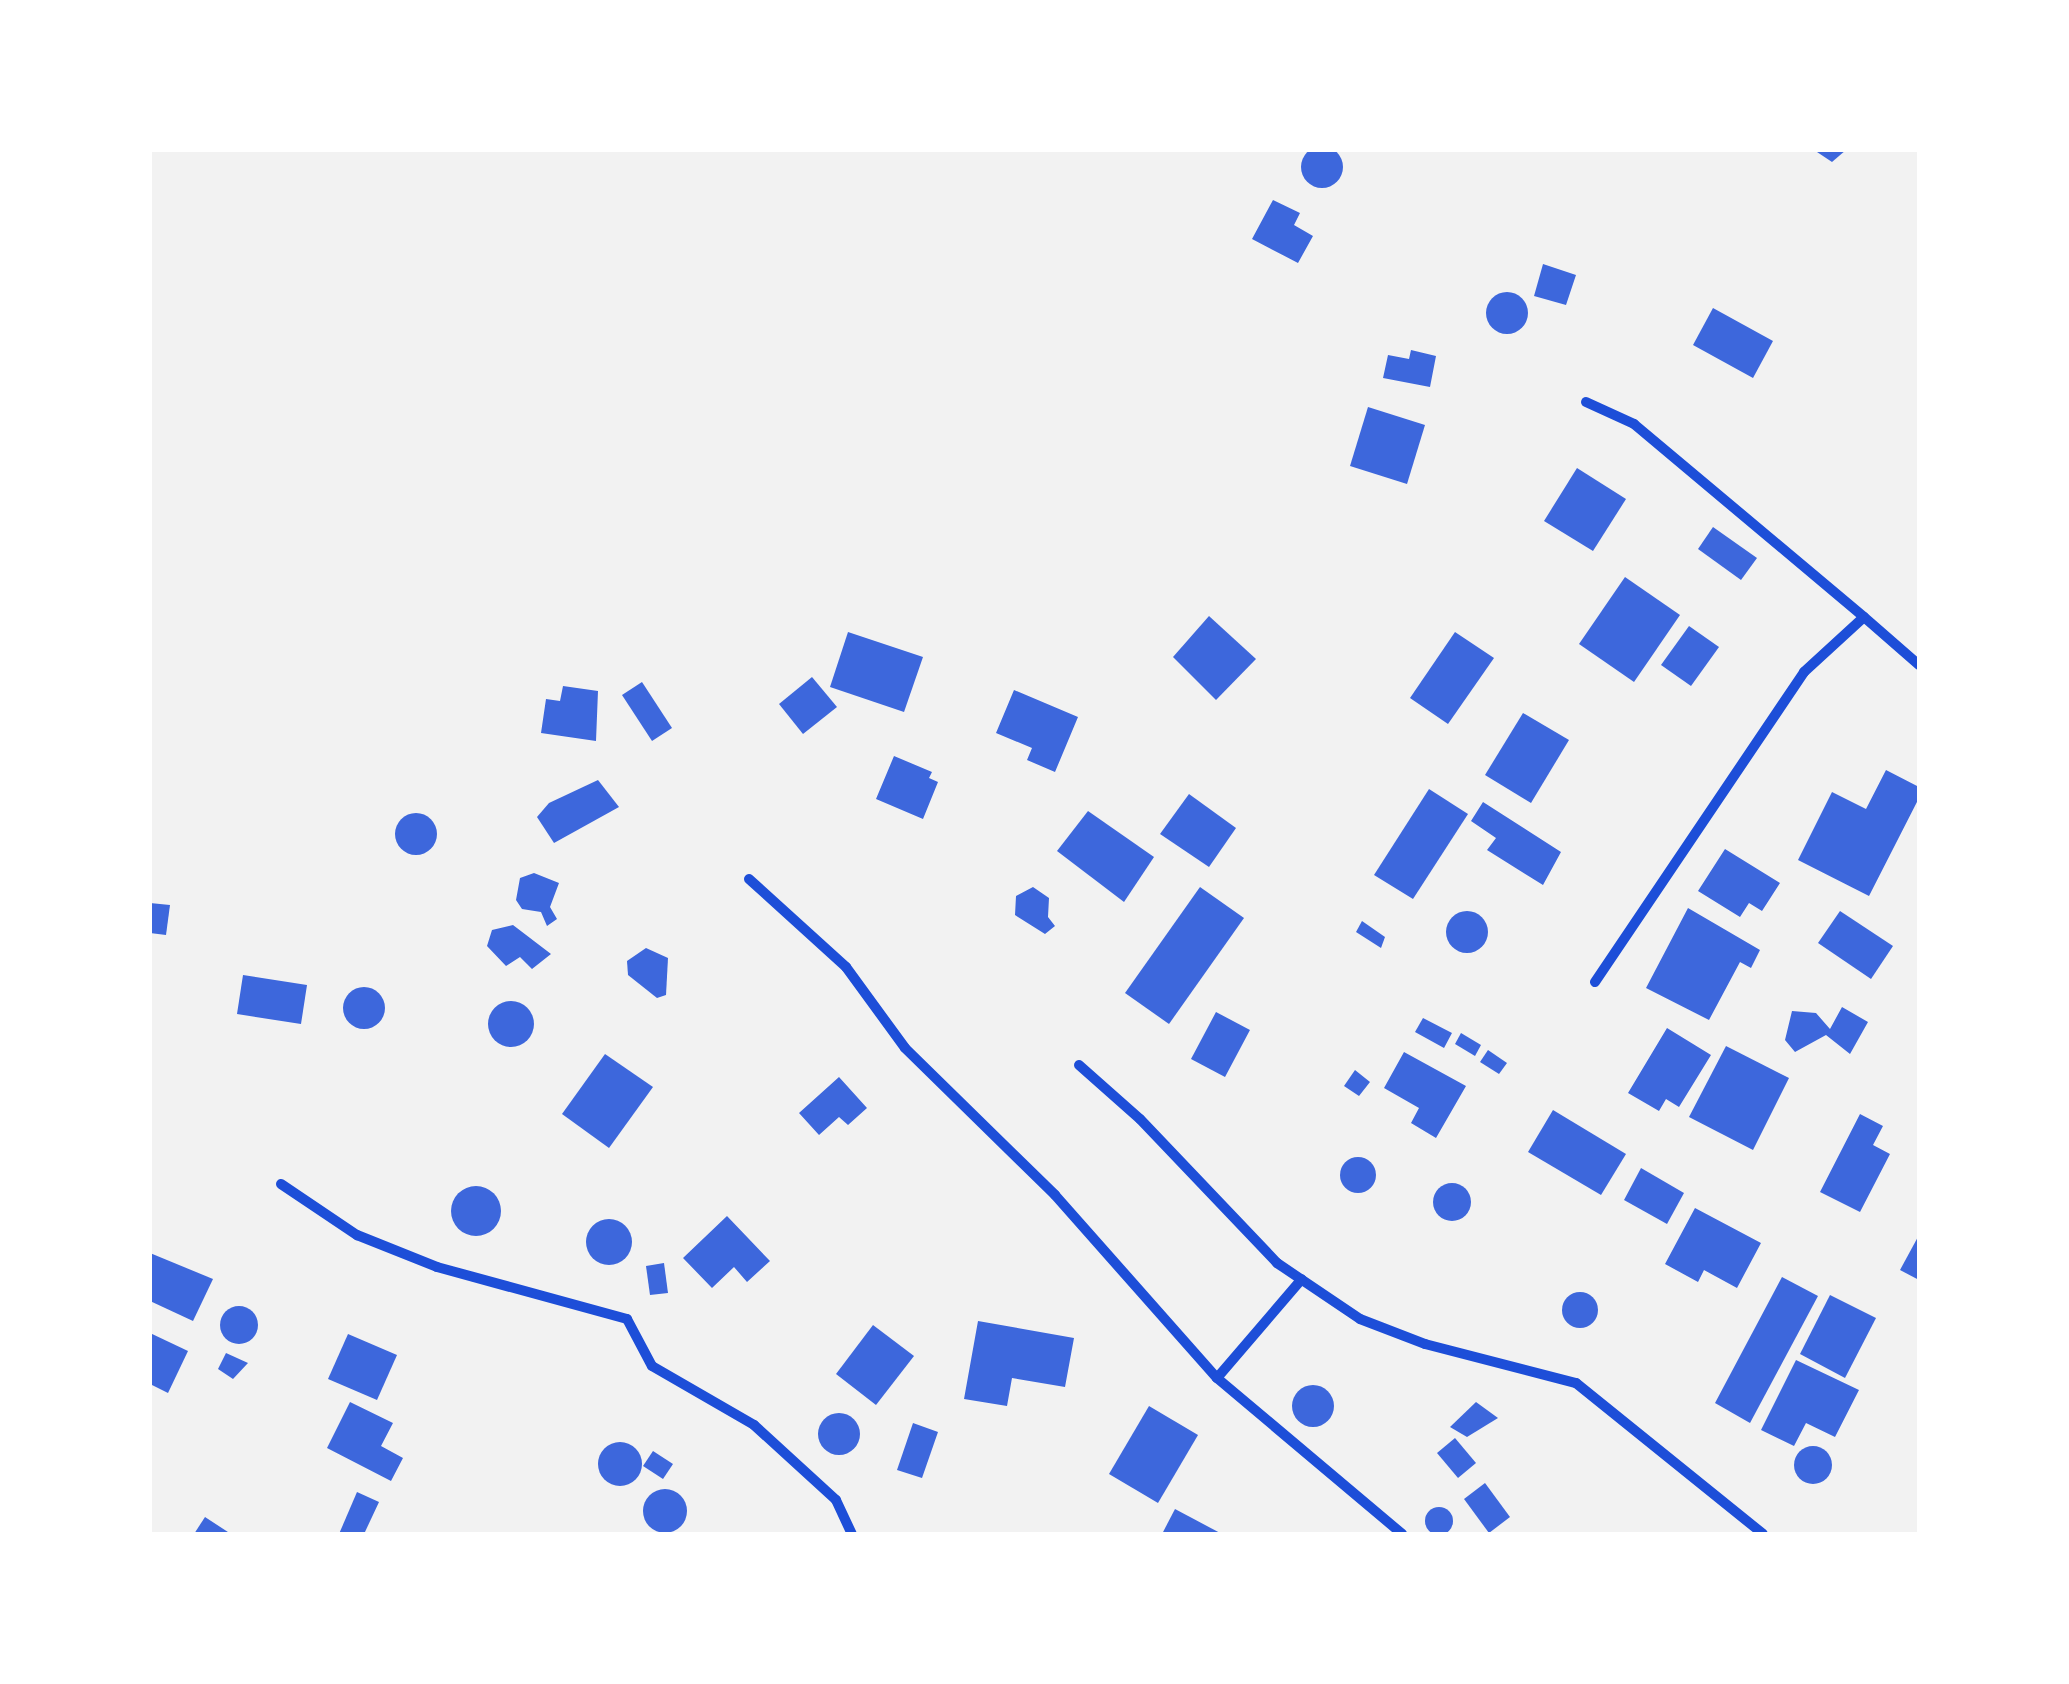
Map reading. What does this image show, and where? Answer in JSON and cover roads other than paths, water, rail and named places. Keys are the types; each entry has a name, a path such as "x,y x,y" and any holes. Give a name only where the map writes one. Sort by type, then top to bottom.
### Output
{"street":[{"path":"1586,402 1634,424 1919,665"},
{"path":"1595,982 1804,672 1864,616"},
{"path":"749,879 846,967 905,1048 1055,1195 1217,1378 1402,1534"},
{"path":"1079,1065 1140,1119 1277,1263 1360,1320 1425,1344 1576,1383 1764,1534"},
{"path":"281,1184 358,1235 422,1260 626,1319 652,1366 754,1425 836,1500 852,1534"},
{"path":"1217,1378 1302,1279"}]}
